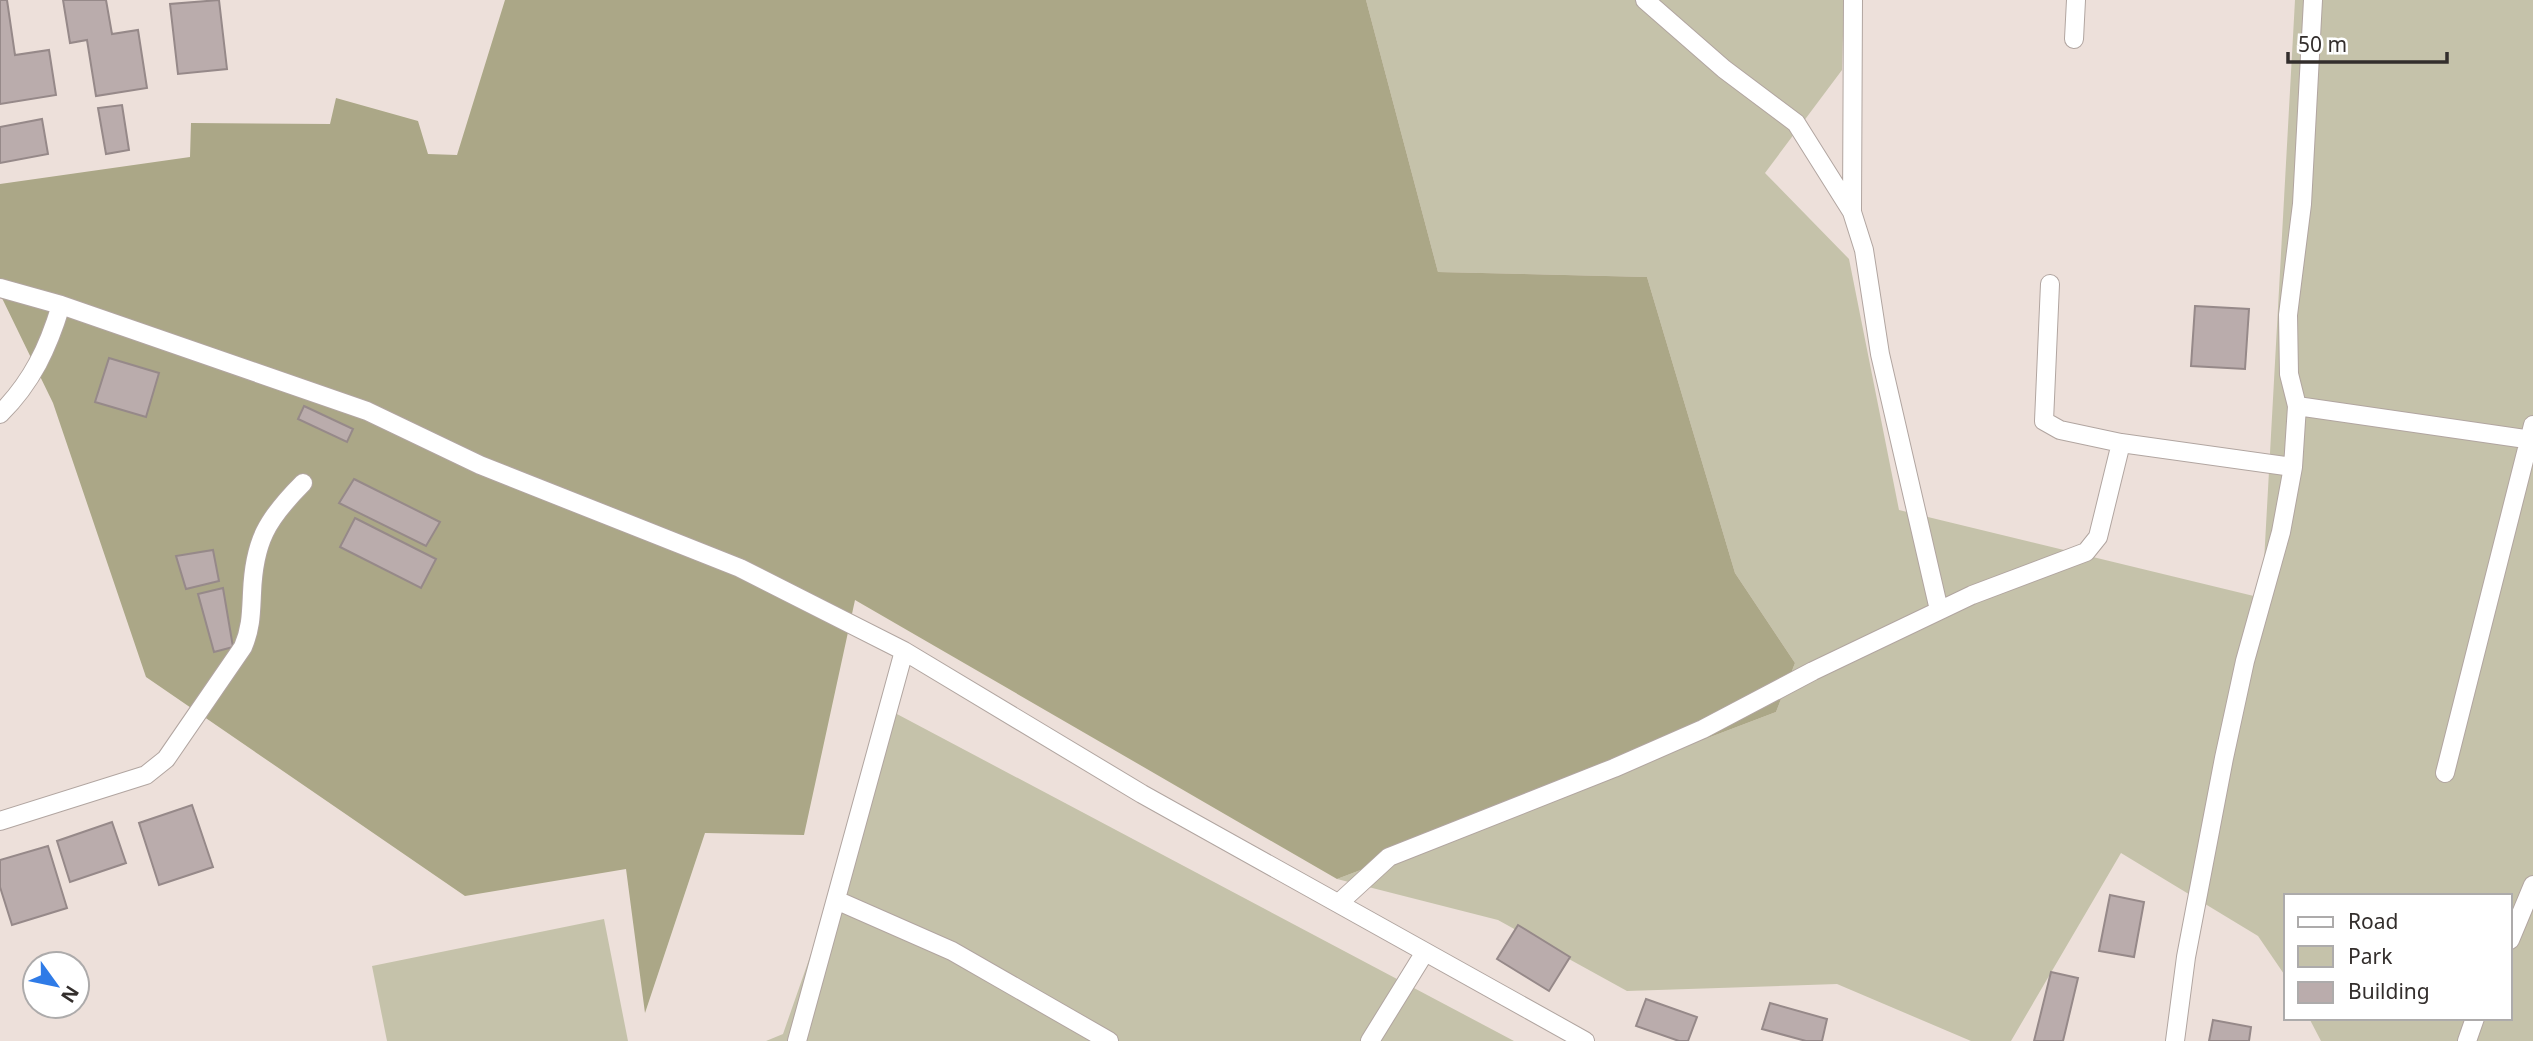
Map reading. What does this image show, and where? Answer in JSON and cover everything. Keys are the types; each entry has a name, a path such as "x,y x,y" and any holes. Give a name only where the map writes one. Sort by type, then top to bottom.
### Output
{"street":[{"path":"1645,0 1724,69 1796,123 1852,212 1864,250 1880,354 1939,610"},
{"path":"1852,212 1853,0"},
{"path":"2074,39 2076,0"},
{"path":"2175,1041 2186,957 2224,758 2245,661 2281,532 2293,467 2297,406 2289,374 2288,315 2302,204 2313,0"},
{"path":"2050,284 2044,421 2060,430 2122,443 2293,467"},
{"path":"0,288 61,305 367,411 480,465 740,568 904,651 1142,794 1585,1041"},
{"path":"0,414 37,368 61,305"},
{"path":"2297,406 2533,435 2445,773"},
{"path":"1340,902 1389,857 1614,768 1703,729 1813,671 1939,610 2047,565 2086,552 2098,537 2122,443"},
{"path":"0,821 146,775 166,759 243,647 251,628 254,564 263,531 275,510 303,483"},
{"path":"797,1041 904,651"},
{"path":"2512,935 2533,885"},
{"path":"836,900 952,951 1109,1041"},
{"path":"1370,1041 1425,952"},
{"path":"2467,1041 2474,1020"}],"green space":[{"path":"1366,0 1844,0 1842,70 1765,173 1849,259 1899,510 2262,598 2295,0 2533,0 2533,1041 2321,1041 2310,1020 2512,1020 2512,894 2284,894 2284,974 2258,936 2121,853 2011,1041 1971,1041 1837,984 1627,991 1498,920 1337,879 1776,712 1795,663 1735,573 1647,277 1438,272"},
{"path":"895,713 1514,1041 766,1041 783,1034"},
{"path":"604,919 628,1041 387,1041 372,966"}],"shaded area":[{"path":"505,0 1366,0 1438,272 1647,277 1735,573 1795,663 1776,712 1337,879 855,600 804,835 705,833 645,1013 626,869 465,896 146,677 53,403 0,294 0,184 190,157 191,123 330,124 336,98 418,121 428,154 457,155"}],"building":[{"path":"0,0 7,0 15,55 49,50 56,95 0,104"},
{"path":"63,0 106,0 112,34 138,30 147,88 96,96 87,40 70,43"},
{"path":"219,0 227,69 178,74 170,4"},
{"path":"122,105 129,150 106,154 98,108"},
{"path":"42,119 48,154 0,163 0,127"},
{"path":"2195,306 2249,309 2245,369 2191,366"},
{"path":"109,358 159,373 146,417 95,402"},
{"path":"304,406 353,429 347,442 298,419"},
{"path":"354,479 440,522 426,546 339,503"},
{"path":"355,518 436,559 421,588 340,547"},
{"path":"213,550 219,581 186,589 176,556"},
{"path":"223,588 233,647 214,652 198,594"},
{"path":"192,805 213,867 159,885 139,823"},
{"path":"112,822 126,863 70,882 57,841"},
{"path":"48,846 67,908 12,925 0,887 0,860"},
{"path":"2110,895 2144,902 2134,957 2099,951"},
{"path":"1518,925 1570,957 1549,991 1497,959"},
{"path":"2051,972 2078,978 2063,1041 2034,1041"},
{"path":"1646,999 1697,1017 1688,1041 1679,1041 1636,1026"},
{"path":"1770,1003 1827,1019 1822,1041 1806,1041 1762,1029"},
{"path":"2213,1020 2251,1027 2249,1041 2209,1041"}]}
